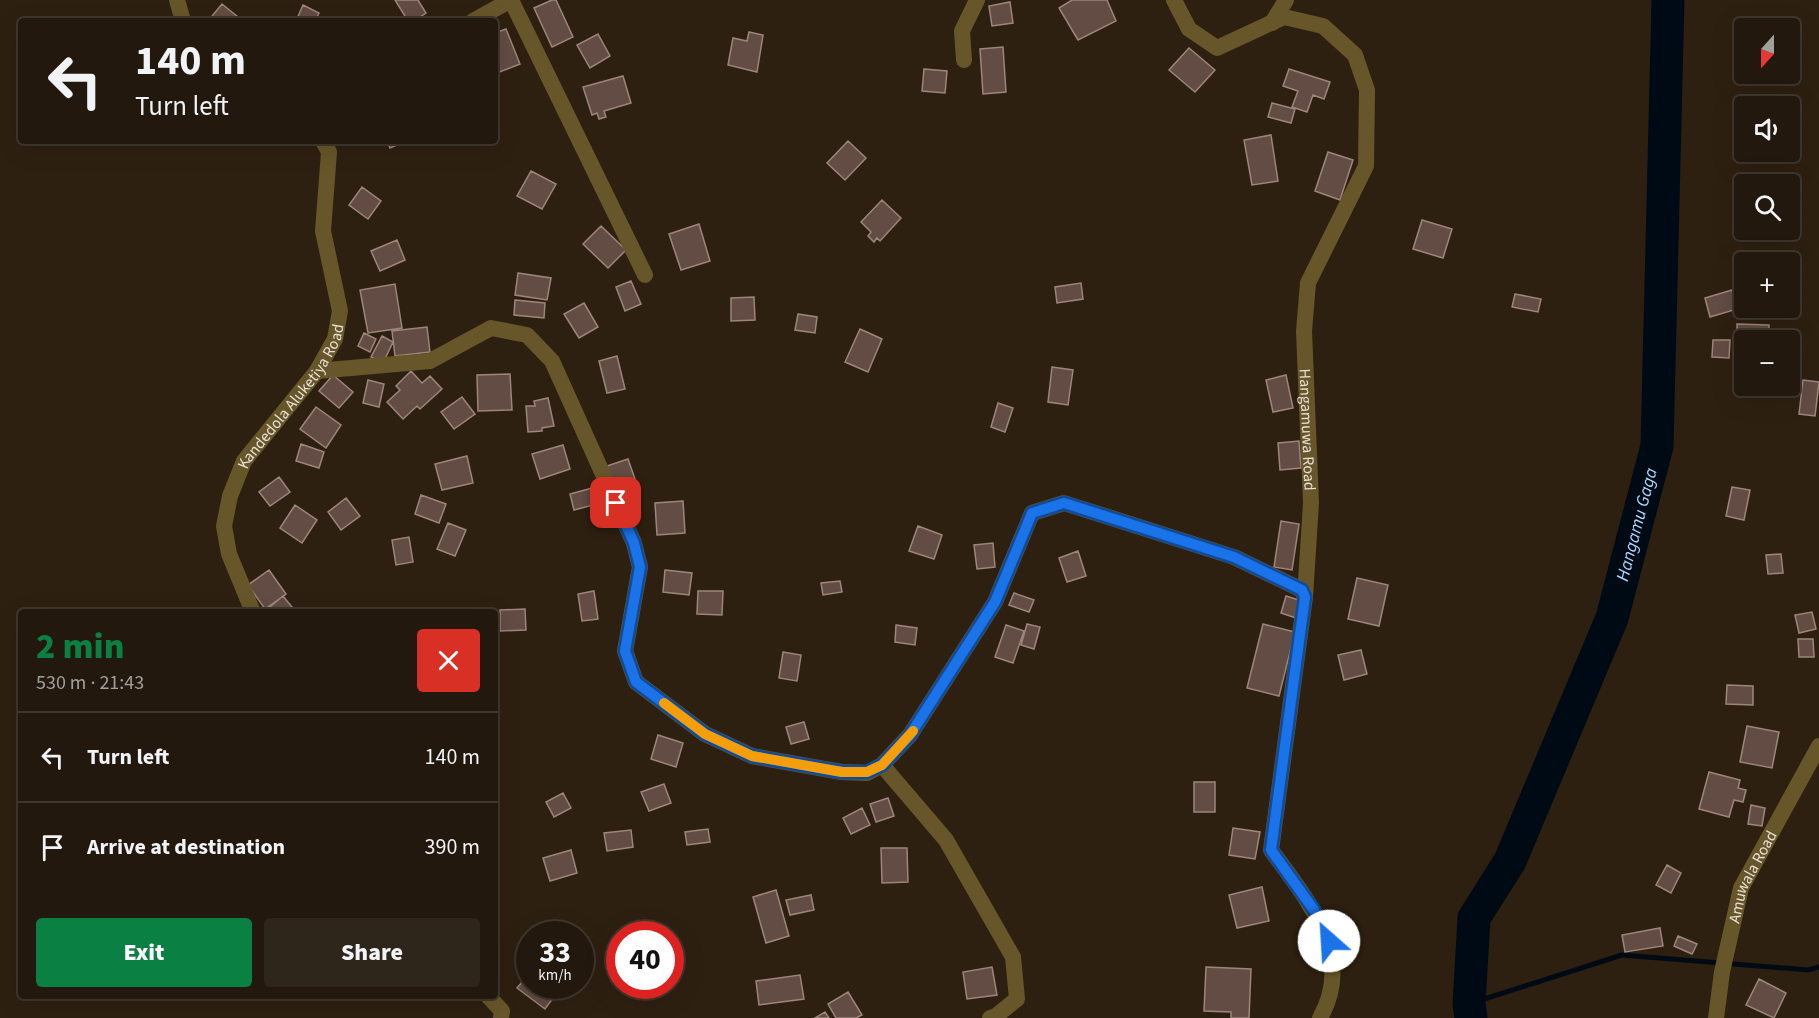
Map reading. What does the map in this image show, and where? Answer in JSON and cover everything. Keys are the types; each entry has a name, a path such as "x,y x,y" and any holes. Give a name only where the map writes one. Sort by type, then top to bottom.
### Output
{"street":[{"path":"177,0 182,18"},
{"path":"478,18 511,0 645,274"},
{"path":"964,60 962,31 977,0"},
{"name":"Hangamuwa Road","path":"1174,0 1189,29 1217,48 1284,17 1323,26 1354,54 1367,90 1366,166 1308,283 1304,331 1311,503 1305,597 1271,850 1314,910 1329,941 1334,975 1329,1004 1320,1018"},
{"path":"1272,23 1286,0"},
{"name":"Kandedola Aluketiya Road","path":"252,609 229,554 224,526 230,496 244,461 317,371 335,339 340,311 323,231 329,152 325,144"},
{"path":"317,371 429,361 491,328 526,335 552,362 634,543 640,567 625,651 636,682 705,734 752,756 842,772 867,772 882,765 910,735 995,602 1032,513 1064,503 1234,557 1302,590 1305,597"},
{"name":"Amuwala Road","path":"1716,1018 1722,972 1741,888 1819,746"},
{"path":"882,765 946,840 1013,957 1017,999 996,1016 990,1018"},
{"path":"491,999 502,1011 501,1018"}],"building":[{"path":"395,0 418,0 426,13 418,18 406,18"},
{"path":"556,0 573,37 552,47 534,8"},
{"path":"1072,0 1107,0 1116,21 1078,40 1059,8"},
{"path":"1010,2 1013,23 992,26 989,6"},
{"path":"222,4 239,18 210,18"},
{"path":"303,5 319,13 316,18 297,18"},
{"path":"506,29 520,64 498,73 498,32"},
{"path":"749,32 763,35 757,72 728,65 733,38 747,41"},
{"path":"598,34 610,56 590,68 577,45"},
{"path":"1003,47 1006,92 983,94 980,49"},
{"path":"1189,48 1215,70 1195,92 1169,70"},
{"path":"924,69 947,71 945,93 922,91"},
{"path":"1289,69 1330,82 1324,99 1313,95 1307,112 1292,107 1298,91 1283,86"},
{"path":"623,76 631,103 604,111 606,117 599,119 597,113 592,115 583,87"},
{"path":"1272,103 1295,109 1291,123 1268,117"},
{"path":"1271,135 1278,181 1252,185 1244,140"},
{"path":"848,141 866,158 845,180 827,163"},
{"path":"1328,152 1353,160 1340,200 1315,191"},
{"path":"531,171 556,184 542,209 517,196"},
{"path":"362,187 381,201 368,219 349,205"},
{"path":"882,200 901,218 880,241 877,238 874,242 868,236 871,232 861,222"},
{"path":"1422,220 1452,229 1443,258 1413,249"},
{"path":"699,224 710,261 681,270 669,234"},
{"path":"601,226 626,250 608,268 583,244"},
{"path":"397,240 405,260 380,271 371,251"},
{"path":"518,273 551,278 547,300 515,295"},
{"path":"631,281 641,304 625,311 616,287"},
{"path":"1081,283 1083,299 1057,303 1055,287"},
{"path":"395,284 402,328 368,333 360,290"},
{"path":"1732,290 1734,310 1710,317 1705,298"},
{"path":"1515,294 1541,299 1538,312 1512,307"},
{"path":"754,297 755,320 731,321 731,298"},
{"path":"515,300 545,303 544,318 514,315"},
{"path":"584,303 598,327 579,338 564,314"},
{"path":"798,314 817,317 815,333 795,330"},
{"path":"1737,324 1769,325 1769,330 1737,330"},
{"path":"427,327 430,352 395,356 392,331"},
{"path":"860,329 882,339 868,372 845,362"},
{"path":"364,333 376,339 370,352 358,346"},
{"path":"382,336 393,342 383,363 371,357"},
{"path":"1713,340 1730,340 1729,358 1712,357"},
{"path":"617,356 625,389 607,393 599,361"},
{"path":"1052,367 1073,370 1068,405 1048,402"},
{"path":"411,371 422,383 430,376 442,389 420,409 417,406 403,419 387,402 400,390 396,386"},
{"path":"510,374 512,410 478,411 477,375"},
{"path":"333,375 353,392 339,408 319,391"},
{"path":"1286,375 1293,408 1273,412 1266,380"},
{"path":"368,380 384,384 379,407 363,403"},
{"path":"1803,380 1819,382 1815,416 1799,414"},
{"path":"462,397 475,414 454,429 441,412"},
{"path":"548,398 554,426 542,428 542,431 528,432 526,406 535,406 534,401"},
{"path":"998,403 1013,408 1005,432 991,427"},
{"path":"316,407 341,425 326,448 300,429"},
{"path":"1299,441 1301,468 1280,470 1278,443"},
{"path":"301,444 324,452 319,468 296,461"},
{"path":"563,445 570,469 540,479 532,454"},
{"path":"467,456 473,483 442,490 435,464"},
{"path":"628,459 635,479 611,487 604,467"},
{"path":"279,477 290,492 270,506 259,492"},
{"path":"596,487 601,503 574,510 570,494"},
{"path":"1732,487 1750,490 1744,520 1726,516"},
{"path":"421,495 446,504 439,523 415,514"},
{"path":"346,498 360,516 341,530 328,512"},
{"path":"683,501 685,533 657,535 655,503"},
{"path":"295,505 317,520 302,543 280,528"},
{"path":"1281,521 1299,524 1292,570 1274,567"},
{"path":"448,523 466,530 455,556 437,549"},
{"path":"918,526 942,535 934,559 909,551"},
{"path":"409,537 413,562 396,565 392,540"},
{"path":"993,543 995,567 977,569 974,545"},
{"path":"1078,551 1086,576 1067,582 1059,558"},
{"path":"1781,554 1783,573 1768,574 1766,555"},
{"path":"269,570 286,594 265,609 248,585"},
{"path":"665,570 692,573 689,595 663,592"},
{"path":"1357,578 1388,585 1379,626 1348,619"},
{"path":"840,581 842,592 823,595 821,583"},
{"path":"594,591 598,619 582,621 578,594"},
{"path":"698,591 723,591 722,615 697,614"},
{"path":"1014,593 1034,600 1029,612 1009,605"},
{"path":"283,596 294,609 272,609 270,607"},
{"path":"1286,596 1302,601 1296,618 1281,613"},
{"path":"525,609 526,630 500,631 500,610"},
{"path":"1812,612 1816,629 1799,633 1795,615"},
{"path":"1027,624 1040,627 1034,649 1021,645"},
{"path":"1263,624 1295,632 1279,696 1247,688"},
{"path":"896,625 917,628 915,645 895,642"},
{"path":"1006,625 1024,631 1013,663 995,657"},
{"path":"1798,639 1813,639 1814,657 1799,657"},
{"path":"1361,650 1367,674 1344,680 1338,655"},
{"path":"783,652 801,655 797,681 779,678"},
{"path":"1727,685 1753,686 1753,705 1726,704"},
{"path":"804,722 809,739 791,744 786,727"},
{"path":"1747,726 1779,732 1772,768 1740,762"},
{"path":"658,735 683,743 676,767 651,759"},
{"path":"1709,772 1740,780 1738,788 1746,790 1743,802 1734,800 1729,817 1699,809"},
{"path":"1194,782 1215,782 1215,812 1194,812"},
{"path":"664,784 671,803 649,811 641,792"},
{"path":"563,793 571,808 554,817 546,802"},
{"path":"888,798 894,816 876,822 870,804"},
{"path":"1751,805 1765,808 1762,826 1748,824"},
{"path":"862,808 870,825 851,834 843,818"},
{"path":"1233,828 1260,832 1255,859 1229,855"},
{"path":"708,829 710,842 687,845 685,832"},
{"path":"631,830 633,847 607,851 604,833"},
{"path":"881,848 907,848 908,882 882,883"},
{"path":"571,850 577,873 550,881 543,858"},
{"path":"1667,865 1681,873 1671,893 1656,885"},
{"path":"1262,887 1269,921 1237,928 1229,895"},
{"path":"776,890 789,936 766,943 753,897"},
{"path":"811,895 814,910 790,915 786,900"},
{"path":"1660,928 1663,946 1625,952 1622,935"},
{"path":"1678,936 1697,944 1692,954 1674,946"},
{"path":"992,967 997,995 967,999 963,972"},
{"path":"1206,967 1251,969 1249,1018 1231,1018 1231,1012 1204,1011"},
{"path":"800,975 804,999 759,1005 756,981"},
{"path":"1759,979 1786,993 1774,1018 1746,1005"},
{"path":"848,992 862,1015 856,1018 836,1018 828,1004"},
{"path":"532,999 552,999 545,1009"},
{"path":"825,1012 829,1018 815,1018"}],"waterway":[{"name":"Hangamu Gaga","path":"1471,1018 1469,1004 1474,918 1510,861 1612,618 1657,446 1668,0"},
{"path":"1469,1004 1622,955 1809,970 1819,967"}],"slow traffic":[{"path":"664,703 705,734 752,756 842,772 867,772 882,765 913,731"}],"route":[{"path":"616,503 634,543 640,567 625,651 636,682 705,734 752,756 842,772 867,772 882,765 910,735 995,602 1032,513 1064,503 1234,557 1302,590 1305,597 1271,850 1314,910 1329,941"}]}
